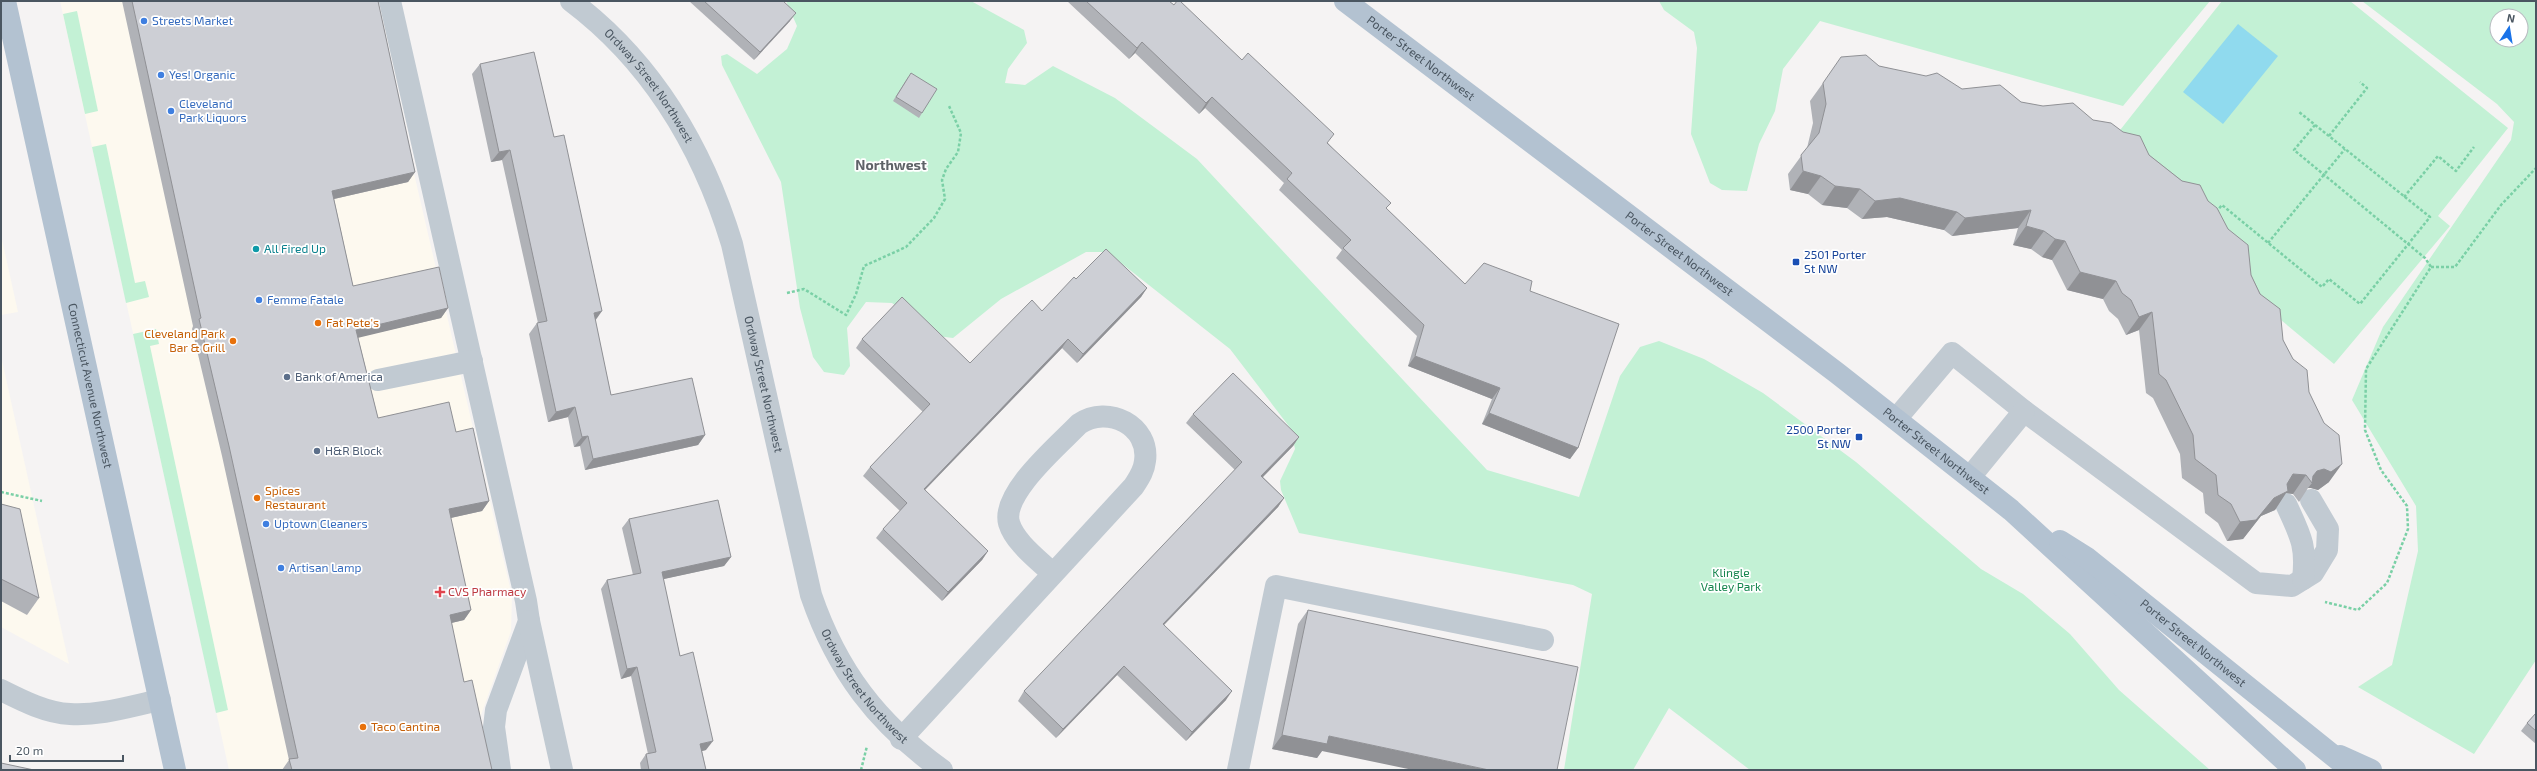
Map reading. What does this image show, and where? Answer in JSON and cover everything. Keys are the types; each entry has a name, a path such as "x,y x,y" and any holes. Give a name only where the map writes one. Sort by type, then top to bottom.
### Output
{"main road":[{"name":"Connecticut Avenue Northwest","path":"5,1 175,770"},
{"name":"Porter Street Northwest","path":"1344,1 1896,419 2011,510 2295,770"},
{"name":"Porter Street Northwest","path":"2011,510 2087,558 2351,770"},
{"path":"2326,750 2371,770"}],"street":[{"path":"390,1 526,601 528,621 562,770"},
{"name":"Ordway Street Northwest","path":"571,1 602,27 637,63 682,126 703,164 719,203 732,244 815,607 836,655 874,710 901,739 942,770"},
{"path":"1896,419 1952,353 2024,411 2256,583 2298,583 2313,573 2327,550 2328,529 2311,500"},
{"path":"378,380 472,361"},
{"path":"1970,477 2024,411"},
{"path":"901,739 1053,574 1134,486 1141,474 1145,460 1143,441 1132,426 1116,417 1103,414 1090,417 1079,424 1023,482 1009,509 1009,523 1017,538 1053,574"},
{"path":"2286,504 2302,540 2306,557 2298,583"},
{"path":"1238,770 1276,586 1543,640"},
{"path":"500,770 495,745 496,710 528,621"},
{"path":"1,690 22,700 69,714 92,713 160,700"}],"path":[{"path":"2329,136 2367,88 2360,82"},
{"path":"787,293 804,289 846,315 856,294 864,266 906,247 934,218 945,199 942,180 946,169 958,152 961,133 949,106"},
{"path":"2213,216 2222,206 2322,287 2329,279 2360,304 2430,217 2299,112"},
{"path":"2315,125 2294,150 2425,258 2431,267"},
{"path":"2404,197 2438,156 2456,171 2474,147"},
{"path":"2268,243 2345,149"},
{"path":"2431,267 2455,267 2501,205 2536,168"},
{"path":"2298,583 2330,605 2358,610 2387,583 2408,529 2407,506 2380,470 2365,430 2366,369 2431,267"},
{"path":"1,492 42,502"}],"shaded area":[{"path":"60,1 374,1 512,596 511,631 481,715 479,735 487,770 229,770"},
{"path":"1,235 18,312 1,315"},
{"path":"1,356 69,664 1,627"}],"green space":[{"name":"Klingle Valley Park","path":"786,1 971,1 1024,30 1027,43 1008,69 1005,83 1025,85 1053,66 1115,98 1197,159 1487,470 1579,497 1620,376 1640,347 1659,341 1704,359 1763,393 1856,462 1981,569 2023,594 2070,634 2119,690 2210,770 1750,770 1669,708 1633,770 1564,770 1592,594 1573,585 1299,533 1281,490 1280,481 1295,449 1291,429 1230,349 1107,252 1086,252 1001,299 953,338 937,336 892,303 866,302 847,328 850,366 844,375 824,372 813,357 800,308 781,182 722,65 721,56 727,54 757,74 787,49 797,26"},
{"path":"1659,1 2210,1 2123,106 1820,21 1783,69 1775,111 1759,144 1747,191 1722,190 1710,183 1691,134 1697,48 1694,32 1664,10"},
{"path":"2222,1 2350,1 2508,128 2438,216 2450,226 2334,364 2258,301 2113,139"},
{"path":"2362,1 2536,1 2536,660 2474,754 2358,687 2392,665 2418,551 2416,506 2352,400 2383,327 2511,140 2514,122 2497,104"},
{"path":"77,11 98,111 85,114 63,14"},
{"path":"106,144 135,283 145,281 149,297 126,303 92,147"},
{"path":"156,329 159,344 150,346 228,710 216,713 133,334"}],"water":[{"path":"2238,24 2278,56 2223,124 2183,92"}],"building":[{"path":"132,1 378,1 415,172 332,191 353,286 439,267 448,308 356,330 378,418 449,402 456,432 473,428 489,501 449,509 471,610 450,615 464,682 472,680 492,770 292,770 289,759 298,758 229,446 199,319 201,318"},
{"path":"704,1 783,1 796,13 760,52"},
{"path":"1086,1 1169,1 1174,5 1177,1 1180,1 1242,60 1248,53 1334,134 1327,143 1391,203 1386,208 1465,284 1484,263 1532,281 1530,291 1619,324 1578,448 1489,413 1500,388 1415,356 1424,325 1343,248 1351,240 1287,179 1292,173 1212,97 1206,103 1142,42 1137,48"},
{"path":"534,52 554,137 564,135 602,311 594,313 611,395 692,378 705,435 593,459 588,436 582,437 575,407 556,412 537,323 547,321 510,150 499,152 480,64"},
{"path":"1866,55 1879,66 1926,76 1937,73 1962,89 2000,85 2021,102 2043,106 2073,103 2093,120 2111,123 2123,132 2140,136 2149,155 2182,181 2200,185 2208,201 2217,208 2228,229 2248,245 2251,275 2260,294 2280,309 2283,340 2293,359 2307,370 2309,392 2324,423 2339,435 2342,464 2331,472 2324,469 2317,471 2313,476 2312,483 2306,475 2293,474 2287,484 2288,491 2274,498 2256,520 2240,522 2231,504 2218,495 2216,475 2195,459 2193,435 2166,380 2159,374 2152,312 2139,317 2131,300 2122,293 2116,281 2080,272 2065,241 2055,239 2044,231 2026,226 2031,210 1965,218 1957,212 1900,198 1875,201 1860,189 1835,186 1821,176 1803,171 1801,155 1819,133 1826,104 1823,83 1841,57"},
{"path":"911,73 937,89 922,113 896,97"},
{"path":"1106,249 1147,288 1083,354 1068,339 924,489 988,551 948,592 883,529 907,503 870,467 930,404 862,339 902,297 970,363 1032,300 1042,311 1074,277 1076,279"},
{"path":"1233,373 1299,437 1261,476 1284,498 1163,624 1232,691 1192,732 1124,666 1063,729 1024,691 1242,462 1193,414"},
{"path":"718,500 731,557 662,572 680,656 693,652 713,741 700,744 706,770 649,770 646,754 656,752 637,667 627,669 607,580 641,573 629,519"},
{"path":"1,504 20,509 39,598 1,579"},
{"path":"1308,610 1578,667 1557,770 1489,770 1329,736 1327,744 1282,735"},
{"path":"2536,713 2536,731 2527,723"},
{"path":"1,763 34,770 1,770"}],"place":[{"name":"Streets Market","path":"144,21"},
{"name":"Yes! Organic","path":"161,75"},
{"name":"Cleveland Park Liquors","path":"171,111"},
{"name":"All Fired Up","path":"256,249"},
{"name":"2501 Porter St NW","path":"1796,262"},
{"name":"Femme Fatale","path":"259,300"},
{"name":"Fat Pete's","path":"318,323"},
{"name":"Cleveland Park Bar & Grill","path":"233,341"},
{"name":"Bank of America","path":"287,377"},
{"name":"2500 Porter St NW","path":"1859,437"},
{"name":"H&R Block","path":"317,451"},
{"name":"Spices Restaurant","path":"257,498"},
{"name":"Uptown Cleaners","path":"266,524"},
{"name":"Artisan Lamp","path":"281,568"},
{"name":"CVS Pharmacy","path":"440,592"},
{"name":"Taco Cantina","path":"363,727"}],"district":[{"name":"Northwest","path":"891,165"}]}
